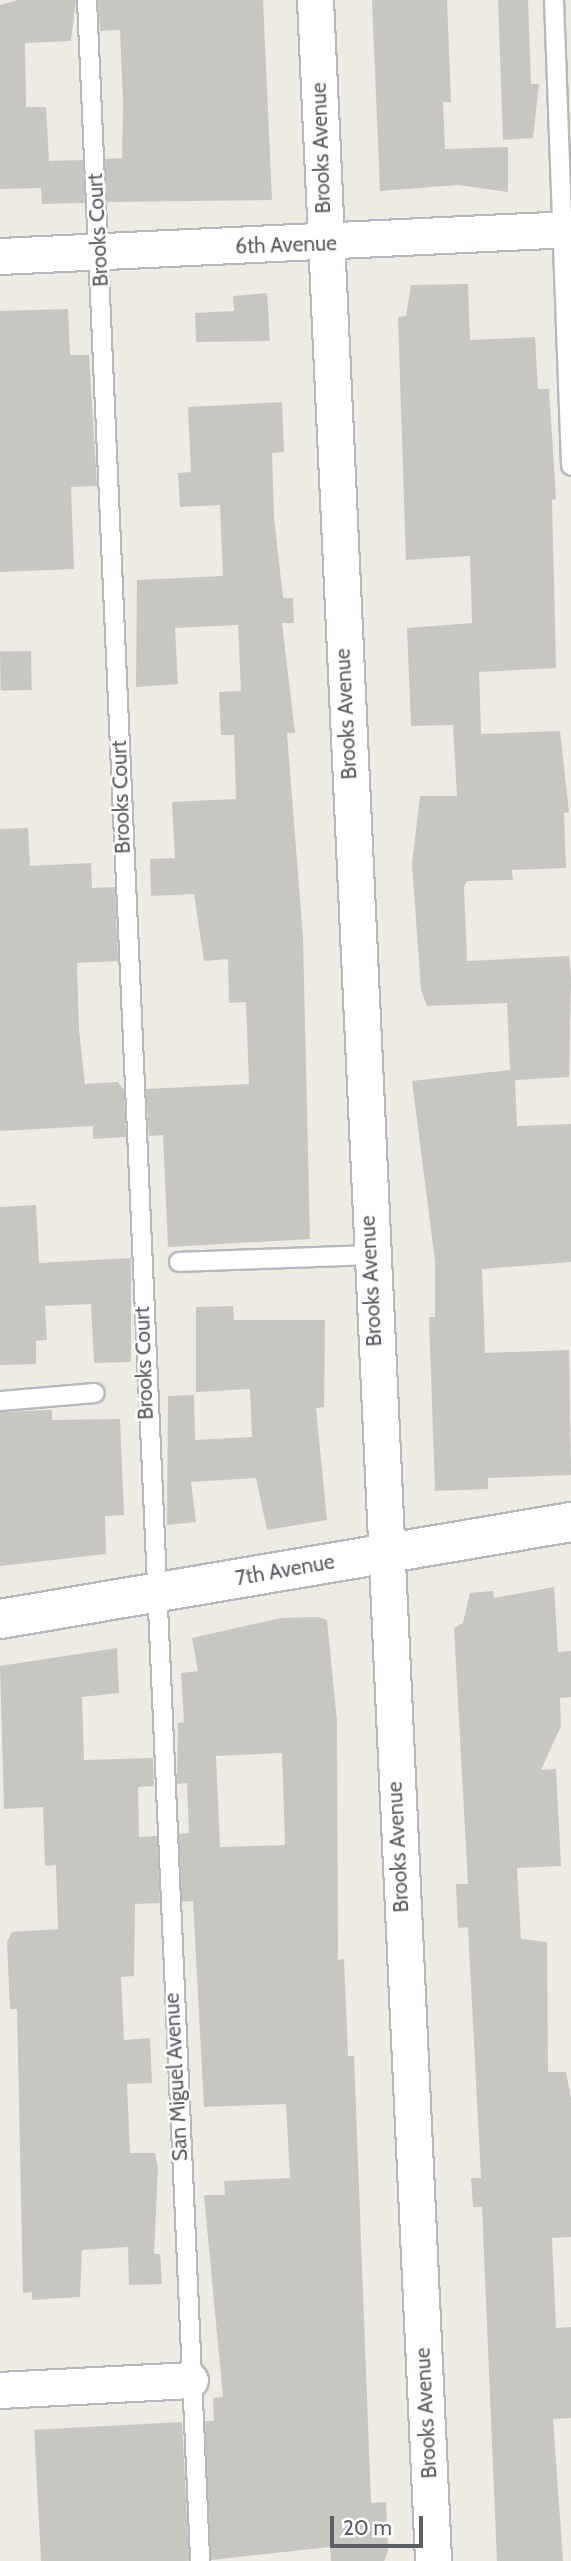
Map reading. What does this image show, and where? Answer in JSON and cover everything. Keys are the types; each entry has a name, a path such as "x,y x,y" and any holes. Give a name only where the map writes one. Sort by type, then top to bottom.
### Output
{"street":[{"name":"Brooks Avenue","path":"316,0 383,1553 433,2561"},
{"name":"6th Avenue","path":"0,256 325,244 567,230"},
{"name":"7th Avenue","path":"0,1619 571,1522"},
{"path":"0,2390 190,2380"}],"lane":[{"name":"Brooks Court","path":"88,0 153,1593"},
{"path":"554,0 567,230 571,466"},
{"path":"179,1262 370,1255"},
{"path":"0,1401 95,1393"},
{"name":"San Miguel Avenue","path":"153,1593 200,2561"}],"building":[{"path":"18,0 76,0 71,41 25,43 26,107 46,107 49,161 83,160 85,203 42,204 41,188 0,189 0,5"},
{"path":"98,0 263,0 272,200 107,202 105,159 122,158 120,30 100,31"},
{"path":"372,0 447,0 451,102 443,102 445,149 508,147 508,192 458,185 380,191"},
{"path":"498,0 528,0 531,84 539,84 533,138 503,140"},
{"path":"468,284 470,340 535,337 538,389 549,389 556,499 552,500 556,668 479,672 481,734 560,731 569,812 564,813 566,868 512,870 513,880 467,881 464,887 467,961 569,956 571,976 569,1077 515,1080 517,1126 571,1124 571,1262 482,1269 485,1353 569,1350 571,1475 488,1478 488,1489 435,1491 429,1317 435,1317 435,1261 412,1081 510,1070 507,1003 427,1006 421,990 412,863 420,796 457,796 453,725 411,726 407,628 472,623 470,556 406,560 398,317 406,316 411,285"},
{"path":"267,293 270,341 196,342 195,313 234,311 233,296"},
{"path":"68,309 70,355 89,355 97,486 71,487 74,569 0,572 0,311"},
{"path":"282,402 284,452 272,453 274,517 283,598 293,598 294,623 282,623 295,733 287,733 303,938 310,1239 168,1247 163,1135 149,1136 146,1089 249,1084 246,1002 229,1003 228,959 204,961 194,894 151,896 150,859 175,858 172,802 236,799 234,735 221,735 219,692 241,691 238,625 175,628 178,684 136,687 137,580 223,576 220,505 180,507 178,473 191,472 188,407"},
{"path":"31,651 32,690 1,691 0,652"},
{"path":"28,828 30,866 91,863 92,888 115,887 118,961 77,963 79,1030 85,1084 118,1082 124,1090 126,1137 93,1139 93,1126 0,1131 0,829"},
{"path":"36,1205 39,1263 131,1258 131,1362 94,1363 91,1304 45,1306 47,1340 36,1341 36,1364 0,1365 0,1207"},
{"path":"233,1306 234,1320 325,1320 324,1407 316,1408 327,1520 267,1530 256,1478 191,1482 196,1522 167,1525 168,1396 194,1395 195,1440 252,1437 250,1389 196,1392 196,1307"},
{"path":"52,1410 52,1420 120,1419 124,1515 105,1516 106,1554 0,1566 0,1412"},
{"path":"554,1587 558,1652 571,1651 571,1697 560,1698 561,1726 541,1770 556,1769 561,1866 517,1868 521,1939 547,1942 548,2072 566,2072 571,2099 571,2237 552,2238 556,2328 571,2327 571,2418 553,2419 563,2561 497,2561 482,2207 473,2207 471,2178 481,2178 468,1927 458,1928 456,1884 468,1884 454,1628 463,1623 470,1593 493,1591 494,1598"},
{"path":"318,1617 327,1620 337,1722 338,1960 344,1959 348,2056 354,2056 371,2503 386,2502 388,2551 384,2561 331,2561 330,2547 211,2560 205,2421 214,2421 213,2398 223,2397 204,2195 225,2195 224,2181 290,2178 286,2104 204,2107 193,1901 182,1902 179,1834 189,1833 187,1783 177,1784 178,1723 184,1722 181,1673 198,1671 192,1638 281,1618","holes":["282,1753 285,1845 220,1847 216,1756"]},
{"path":"117,1648 119,1693 82,1697 84,1760 153,1758 154,1786 138,1787 139,1837 157,1836 160,1903 135,1904 134,1976 121,1977 124,2040 150,2038 152,2083 127,2084 130,2153 155,2153 158,2168 154,2254 160,2254 162,2284 129,2285 128,2247 82,2250 80,2297 32,2300 32,2292 23,2293 17,2009 10,2009 7,1942 12,1932 58,1929 56,1865 45,1866 43,1807 4,1809 0,1666"},
{"path":"182,2422 189,2561 41,2561 34,2430"}]}
